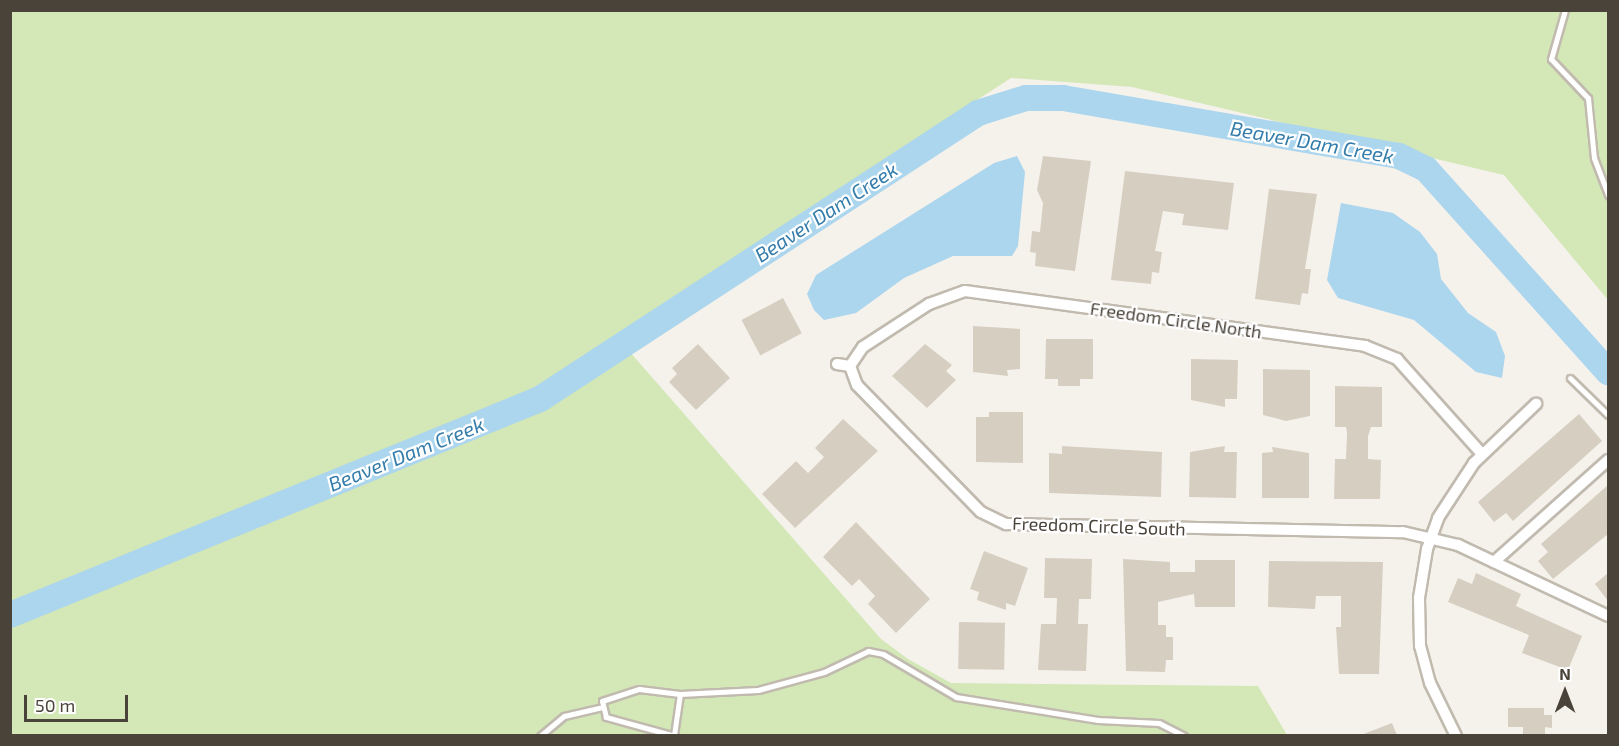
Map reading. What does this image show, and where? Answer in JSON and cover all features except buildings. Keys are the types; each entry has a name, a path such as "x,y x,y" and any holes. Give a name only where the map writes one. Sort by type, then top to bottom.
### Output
{"street":[{"name":"Freedom Circle North","path":"850,366 863,347 929,304 965,291 1365,346 1397,359 1482,454"},
{"path":"837,364 850,366"},
{"name":"Freedom Circle South","path":"850,366 856,385 981,513 1006,524 1431,536"},
{"path":"1456,735 1430,683 1419,634 1420,582 1431,536 1448,501 1482,454 1536,405"},
{"path":"1494,562 1608,460"},
{"path":"1431,536 1494,562 1608,616"}],"lane":[{"path":"1565,10 1551,59 1587,98 1594,158 1608,195"},
{"path":"1570,378 1608,415"},
{"path":"600,708 605,698 629,690 680,694 758,690 824,672 868,651 883,654 956,697 1098,720 1159,723 1184,735"},
{"path":"600,708 613,720 675,735 680,694"},
{"path":"540,735 564,716 600,708"}],"green space":[{"path":"10,11 1608,11 1608,300 1504,175 1132,87 1011,78 615,335 881,639 908,659 951,683 1258,686 1287,735 11,735"}],"water":[{"path":"1017,156 1025,172 1018,246 1012,256 953,256 904,278 856,313 824,320 814,310 807,294 816,275 994,163"},
{"path":"1341,203 1393,213 1420,232 1437,254 1441,279 1468,313 1496,332 1505,356 1502,378 1476,372 1414,320 1338,298 1327,280"}],"waterway":[{"name":"Beaver Dam Creek","path":"10,615 540,399 978,113 1026,98 1063,98 1399,156 1426,169 1608,372"}]}
